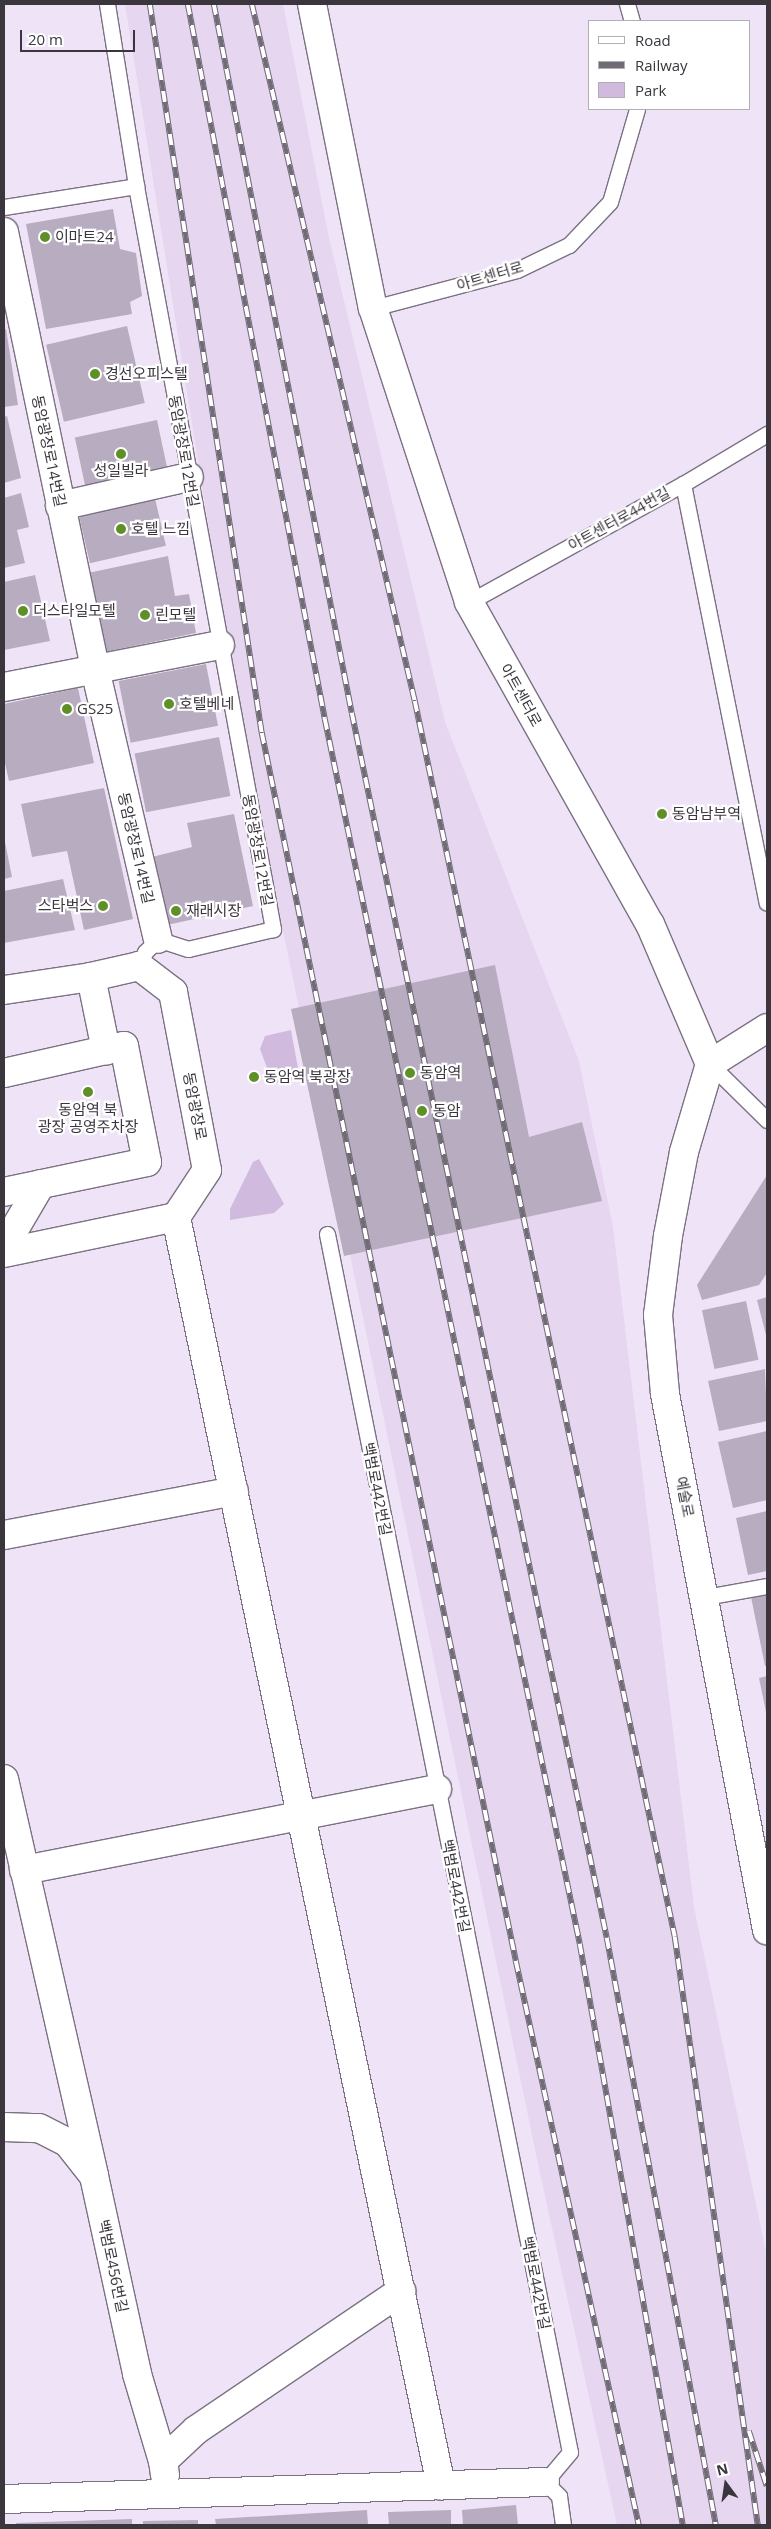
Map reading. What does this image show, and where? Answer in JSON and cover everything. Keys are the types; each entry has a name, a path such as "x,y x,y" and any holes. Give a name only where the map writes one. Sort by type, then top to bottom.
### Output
{"street":[{"name":"아트센터로","path":"312,4 373,308 469,602 650,924 710,1064"},
{"name":"동암광장로14번길","path":"4,232 95,669 158,939"},
{"path":"60,506 189,477"},
{"path":"4,687 220,645"},
{"path":"4,990 91,977 139,966"},
{"name":"동암광장로","path":"139,966 174,992 207,1170 176,1217"},
{"path":"91,977 106,1050"},
{"path":"710,1064 767,1028"},
{"path":"4,1073 124,1046 147,1162 4,1192"},
{"name":"예술로","path":"710,1064 684,1152 668,1236 658,1315 665,1394 767,1930"},
{"path":"4,1248 41,1184"},
{"path":"4,1253 176,1217 442,2486"},
{"path":"4,1534 234,1491"},
{"path":"4,1779 94,2176"},
{"path":"24,1870 437,1790"},
{"name":"백범로456번길","path":"4,2127 39,2128 68,2143 94,2176 137,2374 163,2461 168,2494"},
{"path":"163,2461 196,2430 401,2291"},
{"path":"4,2500 546,2482"}],"lane":[{"name":"동암광장로12번길","path":"107,4 136,186 272,929 188,949 158,939"},
{"path":"627,4 632,20"},
{"name":"아트센터로","path":"373,308 517,270 570,245 610,202 637,110"},
{"path":"4,207 136,186"},
{"name":"아트센터로44번길","path":"469,602 684,484 767,434"},
{"path":"684,484 767,903"},
{"path":"139,966 145,952 158,939"},
{"path":"710,1064 767,1120"},
{"name":"백범로442번길","path":"327,1234 570,2452 546,2482"},
{"path":"705,1597 767,1586"},
{"path":"546,2482 559,2496 563,2525"}],"shaded area":[{"path":"125,4 283,4 329,238 445,722 579,1061 613,1227 694,1907 767,2257 767,2525 617,2525 538,2164 239,718"}],"green space":[{"path":"291,1030 300,1079 273,1084 260,1049 265,1036"},
{"path":"259,1159 284,1204 274,1213 230,1220 230,1209 253,1162"}],"building":[{"path":"113,209 120,249 136,253 142,296 130,302 132,314 46,329 26,224"},
{"name":"경선오피스텔","path":"127,326 145,403 64,422 46,345"},
{"path":"6,329 18,405 4,407 4,330"},
{"path":"7,416 21,478 4,483 4,417"},
{"name":"성일빌라","path":"157,420 168,470 85,487 75,437"},
{"path":"21,493 29,527 17,530 25,563 4,568 4,498"},
{"name":"호텔 느낌","path":"154,494 166,546 90,563 78,512"},
{"name":"린모텔","path":"168,556 175,596 189,594 196,633 105,652 88,573"},
{"name":"더스타일모텔","path":"35,575 50,641 4,650 4,582"},
{"name":"호텔베네","path":"206,664 218,726 131,743 119,681"},
{"path":"78,688 94,763 9,781 4,759 4,704"},
{"path":"219,737 230,796 146,812 135,753"},
{"path":"104,788 133,919 84,930 67,851 32,857 21,804"},
{"path":"234,814 253,906 167,925 152,857 192,847 187,823"},
{"path":"4,837 12,877 4,879"},
{"path":"63,879 75,930 4,943 4,891"},
{"name":"동암역","path":"495,965 529,1137 582,1122 602,1201 344,1256 291,1009"},
{"path":"767,1175 767,1273 759,1285 702,1300 697,1285"},
{"path":"767,1297 767,1339 757,1300"},
{"path":"746,1301 758,1360 714,1369 702,1310"},
{"path":"765,1369 767,1421 719,1431 708,1381"},
{"path":"767,1431 767,1500 733,1508 718,1442"},
{"path":"767,1511 767,1571 748,1575 736,1518"},
{"path":"767,1593 767,1666 765,1666 751,1597"},
{"path":"767,1676 767,1712 766,1712 759,1678"},
{"path":"516,2505 518,2525 463,2525 462,2510"},
{"path":"367,2510 368,2525 216,2525 215,2519"},
{"path":"451,2510 451,2525 389,2525 388,2512"},
{"path":"132,2519 132,2525 16,2525 16,2523"},
{"path":"198,2520 198,2525 143,2525 143,2521"}],"railway":[{"path":"150,4 262,733 516,1961 639,2525"},
{"path":"188,4 325,719 580,1944 683,2525"},
{"path":"214,4 352,713 607,1938 716,2525"},
{"path":"252,4 415,701 675,1937 758,2525"},
{"path":"749,2431 767,2486"}],"place":[{"name":"이마트24","path":"45,237"},
{"name":"경선오피스텔","path":"95,374"},
{"name":"성일빌라","path":"121,454"},
{"name":"호텔 느낌","path":"121,529"},
{"name":"더스타일모텔","path":"23,611"},
{"name":"린모텔","path":"145,615"},
{"name":"호텔베네","path":"169,704"},
{"name":"GS25","path":"67,709"},
{"name":"동암남부역","path":"662,814"},
{"name":"스타벅스","path":"103,906"},
{"name":"재래시장","path":"176,911"},
{"name":"동암역","path":"410,1073"},
{"name":"동암역 북광장","path":"254,1077"},
{"name":"동암역 북 광장 공영주차장","path":"88,1092"},
{"name":"동암","path":"422,1111"}]}
